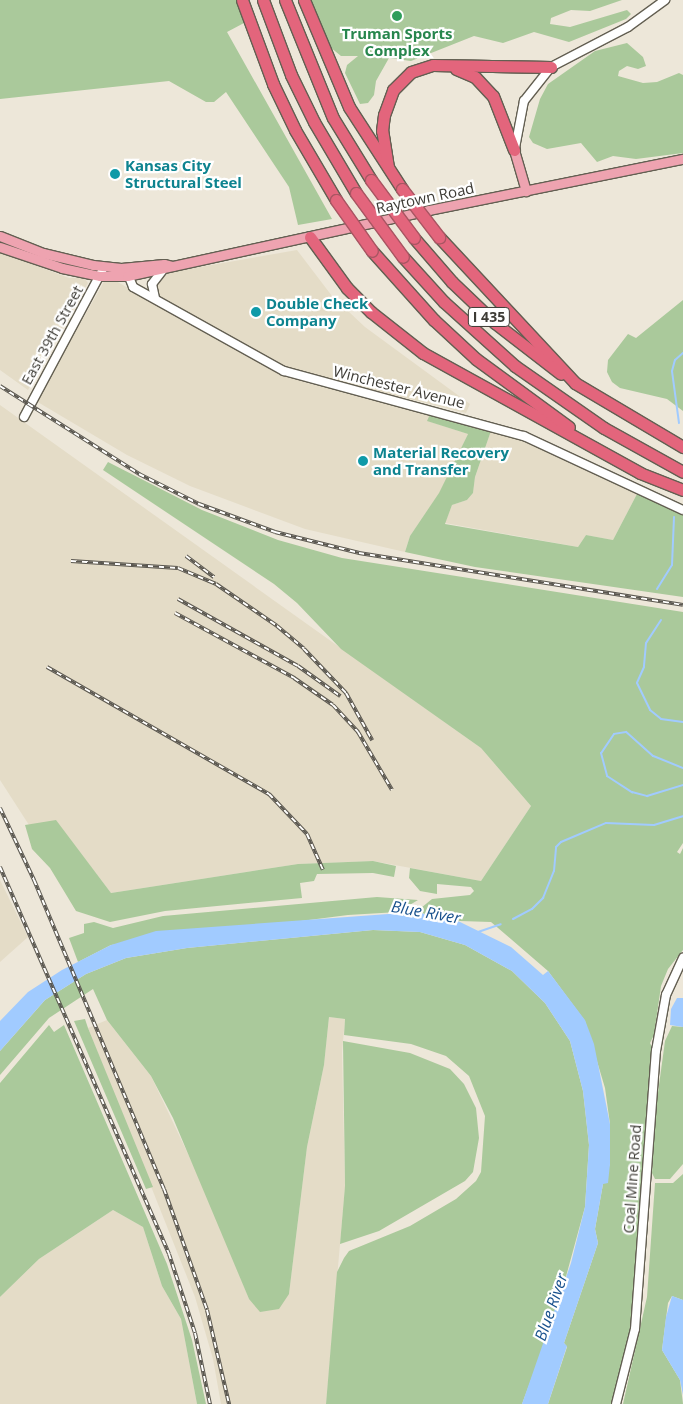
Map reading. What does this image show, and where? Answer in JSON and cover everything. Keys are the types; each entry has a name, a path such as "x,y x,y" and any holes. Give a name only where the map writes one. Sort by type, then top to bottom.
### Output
{"highway":[{"path":"242,0 251,29 273,84 295,130 336,200 372,250 434,320 476,359 526,399 650,475 683,490"},
{"name":"I 435","path":"263,0 291,75 314,122 356,193 403,257 479,334 553,396 683,472"},
{"name":"I 435","path":"285,0 312,71 333,118 371,180 414,238 452,282 494,323 539,360 683,447"},
{"path":"304,0 332,74 349,107 402,189 439,238 575,382"},
{"path":"388,167 382,131 393,90 411,72 423,66 552,67"},
{"path":"450,67 464,71 484,85 500,108 508,140 514,150"},
{"path":"310,237 347,288 371,312 423,353 640,473 650,475"}],"main road":[{"path":"514,150 526,191"},
{"name":"Raytown Road","path":"0,236 57,258 127,272 163,270 173,266 683,159"},
{"name":"Raytown Road","path":"0,246 44,264 100,276 164,264 173,266"}],"street":[{"path":"514,150 524,101 552,67 628,27 665,0"},
{"name":"East 39th Street","path":"24,417 104,267"},
{"path":"155,298 152,284 163,270"},
{"name":"Winchester Avenue","path":"127,272 133,287 284,370 524,436 683,510"},
{"name":"Coal Mine Road","path":"616,1404 636,1319 656,1050 666,995 683,958"}],"shaded area":[{"path":"297,250 332,296 365,327 470,404 466,413 301,372 273,361 158,296 156,290 156,283 166,273"},
{"path":"0,252 69,278 84,278 88,283 28,390 0,370"},
{"path":"105,280 114,280 268,367 307,383 431,412 428,421 468,434 439,494 410,536 405,552 305,529 190,486 127,455 36,401"},
{"path":"0,405 481,748 531,806 481,881 373,861 298,864 111,893 56,821 29,825 0,780"},
{"path":"492,428 519,437 638,492 613,540 586,535 578,547 445,523 452,505 467,500 473,493 475,477"},
{"path":"0,880 28,937 0,962"},
{"path":"329,1017 345,1019 342,1052 345,1187 326,1404 221,1404 213,1359 195,1297 88,1028 107,1020 151,1076 208,1196 249,1299 289,1294 307,1147 324,1065"},
{"path":"113,1210 143,1227 162,1286 181,1319 197,1404 0,1404 0,1297 39,1259"}],"green space":[{"path":"0,0 237,0 244,23 227,32 332,219 298,225 289,187 226,92 214,102 206,102 169,81 0,99"},
{"path":"311,0 622,0 590,11 571,10 551,18 550,24 570,27 627,10 631,14 626,19 569,42 534,32 503,43 474,36 411,61 389,58 376,81 374,95 368,103 360,104 345,73 347,65 358,56 341,56 330,47"},
{"path":"627,43 643,57 646,66 638,69 627,66 619,71 618,76 643,83 657,82 679,73 683,75 683,153 636,159 613,156 597,162 581,143 547,149 533,143 529,137 540,99 548,84 595,51"},
{"path":"683,300 683,411 667,399 620,388 612,382 607,372 608,360 628,334 636,338"},
{"path":"431,412 492,428 475,477 473,493 467,500 452,505 445,524 578,547 586,535 613,540 638,492 683,514 683,597 475,567 405,552 410,536 439,493 468,434 427,421"},
{"path":"108,462 202,510 278,540 342,558 683,612 683,843 677,852 680,854 683,848 683,950 668,969 661,986 654,1035 650,1043 652,1047 633,1321 612,1404 548,1404 567,1347 564,1343 598,1243 595,1229 603,1184 610,1164 610,1124 605,1088 585,1021 548,971 491,922 460,921 416,912 432,899 470,895 474,891 471,887 437,884 437,894 420,891 409,878 410,868 481,881 531,806 481,748 341,649 297,603 274,584 103,470"},
{"path":"56,820 111,893 298,864 373,861 396,866 394,877 373,873 317,874 314,881 300,883 302,898 165,911 110,922 76,911 50,868 32,849 25,825"},
{"path":"377,897 418,900 398,912 348,915 111,945 78,962 69,938 84,933 84,924 94,922 113,928 163,916"},
{"path":"373,930 420,932 465,945 512,971 545,1003 570,1041 583,1091 589,1145 585,1207 556,1313 522,1404 326,1404 337,1272 344,1258 349,1251 410,1226 456,1199 476,1181 481,1172 485,1116 469,1076 446,1056 411,1044 344,1035 345,1019 329,1017 324,1065 307,1147 289,1294 279,1309 260,1312 249,1299 173,1118 151,1076 107,1020 93,989 49,1018 0,1075 0,1051 45,1000 86,974 126,958 187,948"},
{"path":"85,1019 153,1187 146,1189 74,1021"},
{"path":"49,1025 54,1032 64,1025 167,1264 192,1340 206,1404 197,1404 181,1319 162,1286 143,1227 113,1210 39,1259 0,1297 0,1083"},
{"path":"672,1026 683,1027 683,1164 670,1179 655,1179 652,1173 656,1107 665,1041"},
{"path":"343,1041 410,1053 450,1069 464,1084 476,1108 479,1138 473,1172 465,1181 379,1231 340,1244 345,1186"},
{"path":"683,1174 683,1300 672,1296 668,1303 662,1350 680,1380 683,1404 623,1404 647,1297 655,1183 673,1183"}],"water":[{"name":"Blue River","path":"416,912 460,922 511,947 543,975 548,971 585,1020 594,1044 610,1124 608,1183 603,1184 595,1229 598,1243 564,1343 567,1346 548,1404 522,1404 571,1263 585,1207 589,1145 583,1091 570,1041 545,1003 512,971 465,945 420,932 373,930 187,948 126,958 86,974 45,1000 0,1051 0,1021 28,992 62,970 111,945 156,931"},
{"path":"677,998 683,998 683,1027 670,1025 671,1009"},
{"path":"672,1296 683,1300 683,1395 680,1380 662,1350 666,1317"}],"waterway":[{"path":"679,423 672,371 675,360 683,353"},
{"path":"657,589 672,565 674,517"},
{"path":"661,620 646,643 644,667 637,683 650,710 661,719 683,722"},
{"path":"683,768 653,756 626,732 614,734 601,753 607,776 632,792 647,796 683,785"},
{"path":"513,919 532,909 543,898 554,871 556,847 561,842 606,823 654,825 683,816"},
{"path":"478,932 501,924"}],"railway":[{"path":"0,386 139,474 199,504 275,532 359,553 683,605"},
{"path":"186,556 214,577"},
{"path":"71,561 178,568 216,584 277,626 304,649 346,693 372,740"},
{"path":"178,599 298,666 340,696"},
{"path":"175,613 294,678 333,705 358,732 392,790"},
{"path":"47,667 269,794 307,834 323,870"},
{"path":"0,808 34,880 164,1189 207,1310 229,1404"},
{"path":"0,867 169,1254 195,1333 210,1404"}],"place":[{"name":"Truman Sports Complex","path":"397,16"},
{"name":"Kansas City Structural Steel","path":"115,174"},
{"name":"Double Check Company","path":"256,312"},
{"name":"Material Recovery and Transfer","path":"363,461"}]}
